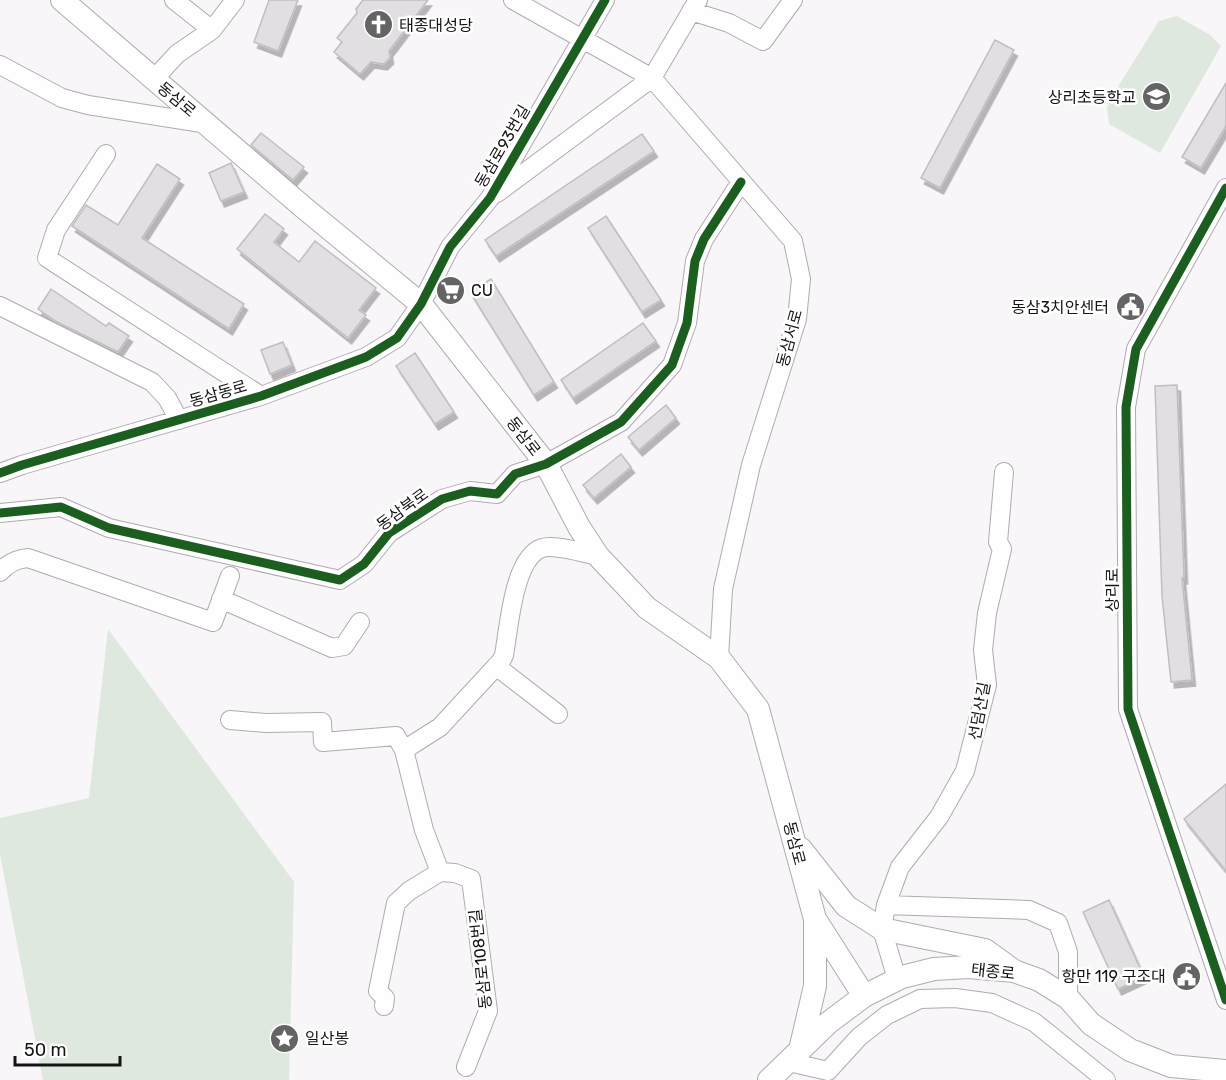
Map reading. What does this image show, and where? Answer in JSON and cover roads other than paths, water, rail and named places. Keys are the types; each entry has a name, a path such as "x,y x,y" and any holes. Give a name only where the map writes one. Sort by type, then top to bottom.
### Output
{"main road":[{"name":"동삼로","path":"62,0 303,207 421,303 546,464 579,527 598,556 647,608 719,658 758,709 815,919 864,996"},
{"path":"795,842 846,906 882,929 985,950 1014,971"},
{"path":"794,1057 815,986 815,919"},
{"name":"태종로","path":"769,1080 828,1023 864,996 897,979 933,969 969,967 1014,971 1039,980 1068,998 1091,1023 1130,1050 1171,1066 1184,1074 1226,1071"}],"street":[{"path":"174,0 212,30"},
{"path":"154,79 177,54 212,30 235,0"},
{"name":"동삼서로","path":"513,0 652,78 793,241 801,279 797,319 751,465 723,589 719,658"},
{"name":"동삼로93번길","path":"421,303 450,247 490,198 605,0"},
{"path":"490,198 652,78 694,3 764,41 793,0"},
{"path":"0,65 62,98 88,105 208,124"},
{"path":"106,154 56,230 47,258 261,396"},
{"name":"동삼북로","path":"0,513 61,507 109,528 340,580 364,564 389,533 442,499 470,491 497,494 515,474 546,464 621,422 672,364 687,322 695,261 704,238 741,182"},
{"name":"상리로","path":"1226,188 1136,349 1126,407 1128,709 1226,1000"},
{"name":"동삼동로","path":"0,473 261,396 366,357 397,338 421,303"},
{"path":"0,306 152,382 167,398 179,420"},
{"name":"선덤산길","path":"882,929 886,905 900,867 939,817 965,771 975,738 987,685 983,650 987,613 1002,549 998,542 1004,472"},
{"path":"404,750 440,727 504,655 518,578 528,558 542,548 550,547 598,556"},
{"path":"0,572 17,559 28,558 213,622 230,576"},
{"path":"221,599 332,648 344,646 360,621"},
{"path":"496,666 558,714"},
{"path":"230,720 266,723 322,722 323,742 396,736 404,750 424,830 440,872 409,891 396,903 378,991 385,998 384,1006"},
{"name":"동삼로108번길","path":"440,872 455,873 471,879 488,1011 466,1067"},
{"path":"886,905 1029,910 1058,922 1068,952 1068,998"},
{"path":"882,929 897,979"},
{"path":"794,1057 828,1071 859,1037 887,1015 920,999 955,998 992,1003 1034,1022 1106,1080"}],"place":[{"name":"태종대성당","path":"378,25"},
{"name":"상리초등학교","path":"1157,97"},
{"name":"CU","path":"450,290"},
{"name":"동삼3치안센터","path":"1130,307"},
{"name":"항만 119 구조대","path":"1187,976"},
{"name":"일산봉","path":"284,1038"}]}
